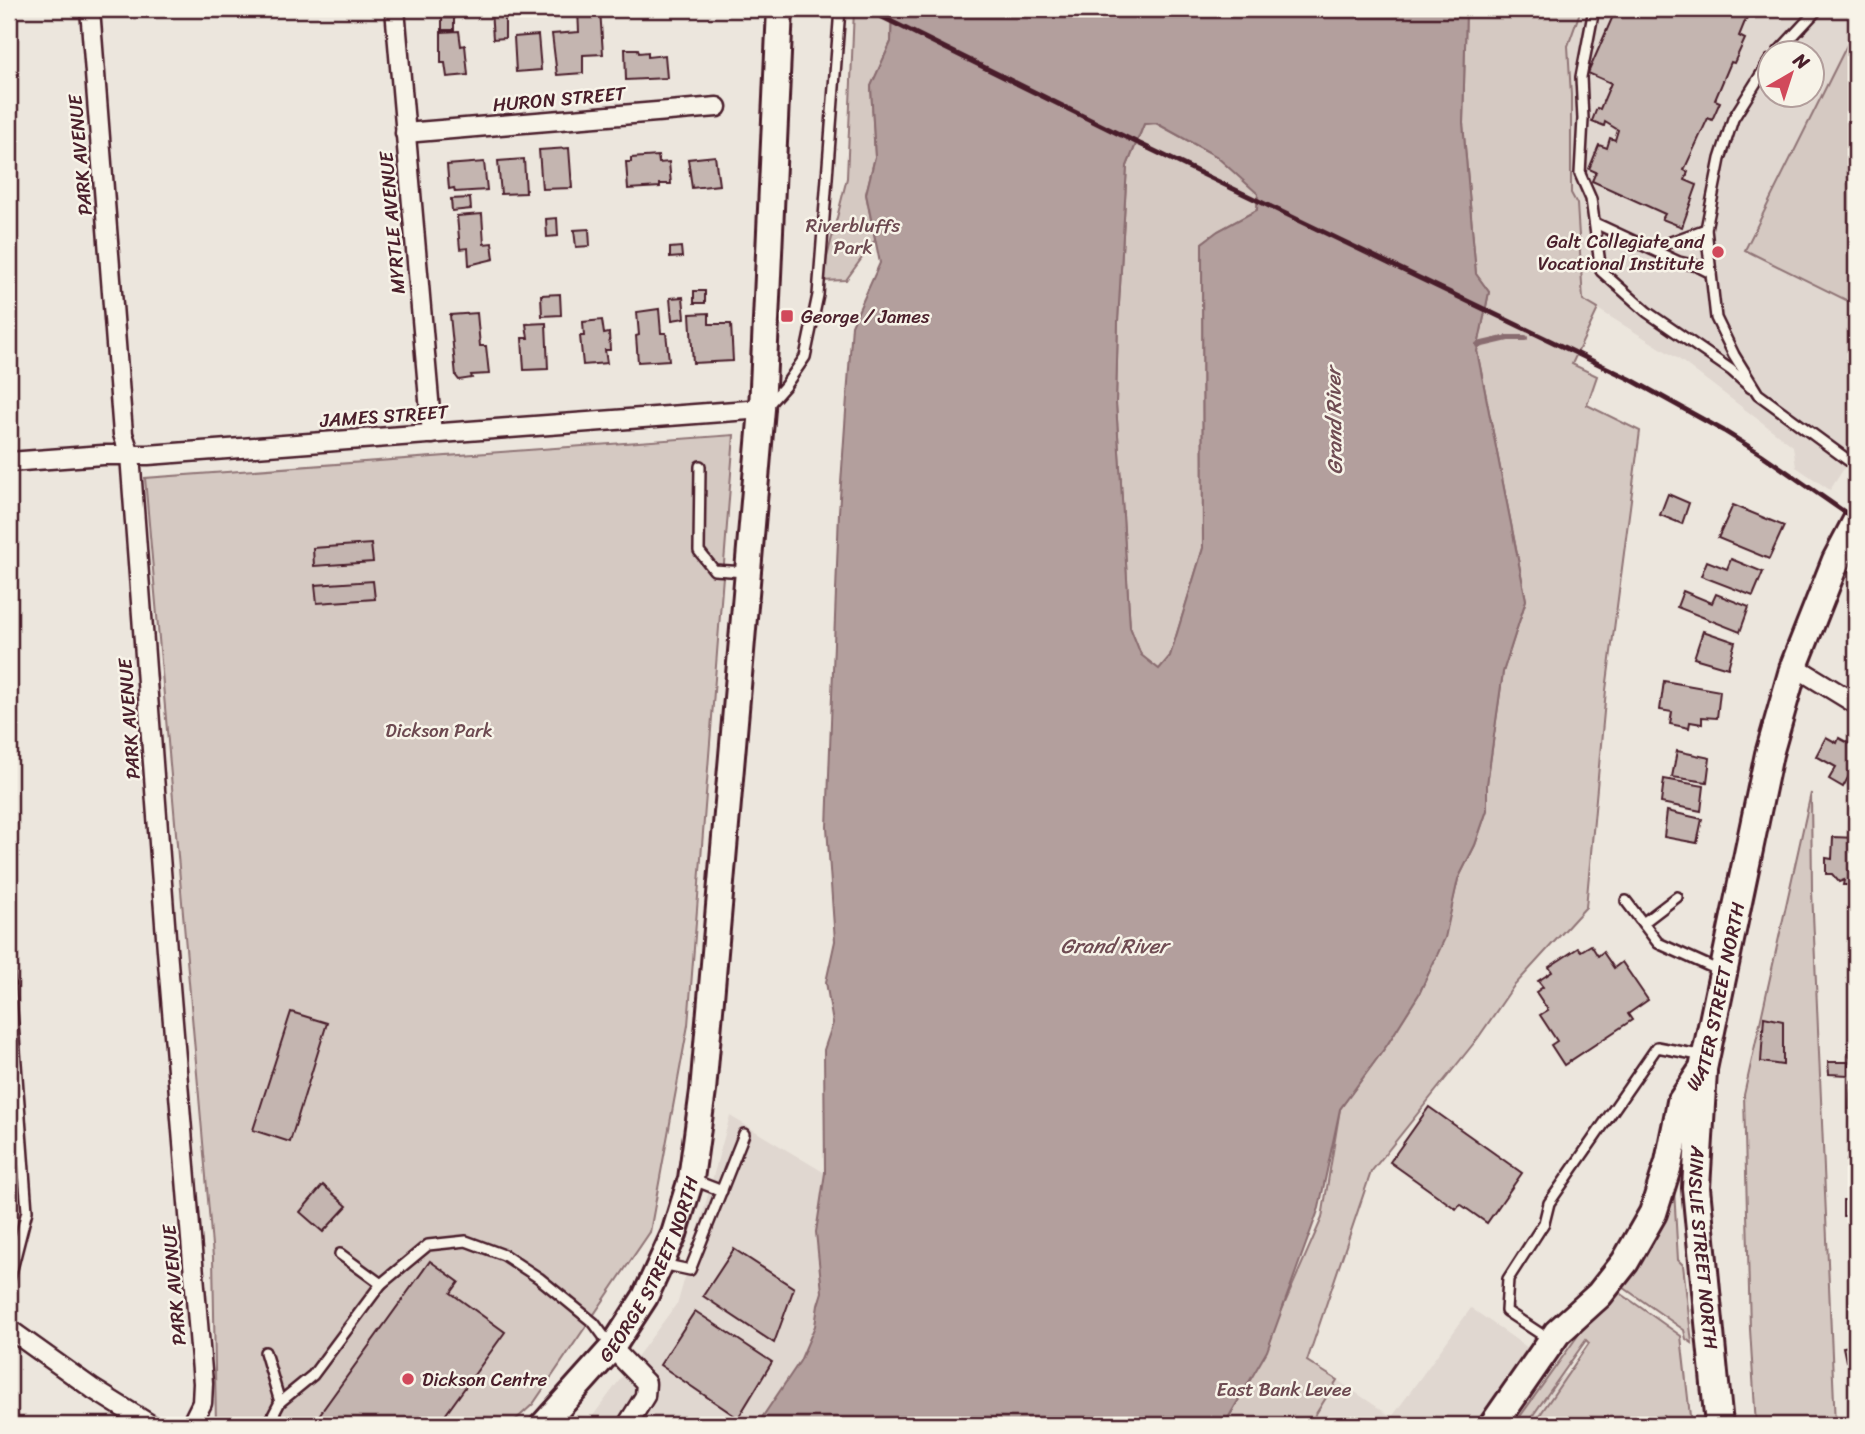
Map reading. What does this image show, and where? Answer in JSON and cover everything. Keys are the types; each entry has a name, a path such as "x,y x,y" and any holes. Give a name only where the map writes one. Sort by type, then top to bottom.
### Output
{"main road":[{"name":"GEORGE STREET NORTH","path":"543,1425 612,1348 645,1297 674,1234 691,1179 703,1091 762,408 780,9"},
{"name":"WATER STREET NORTH","path":"1493,1425 1552,1341 1599,1295 1625,1262 1653,1213 1669,1161 1681,1102 1704,1063 1769,754 1794,666 1836,560 1856,522"},
{"name":"AINSLIE STREET NORTH","path":"1704,1063 1696,1188 1719,1425"}],"street":[{"name":"PARK AVENUE","path":"90,9 123,434 130,456 203,1383 202,1403 191,1425"},
{"name":"MYRTLE AVENUE","path":"395,9 432,434"},
{"name":"HURON STREET","path":"405,132 717,107"},
{"name":"JAMES STREET","path":"9,462 103,455 130,456 762,408"},
{"path":"1794,666 1856,704"},
{"path":"9,1329 93,1389 151,1425"},
{"path":"612,1348 646,1382 645,1396 627,1425"}],"lane":[{"path":"762,408 771,404 805,357 818,295 840,9"},
{"path":"1594,9 1581,77 1583,119 1580,174 1591,199 1601,271 1647,312 1731,370 1758,394 1856,466"},
{"path":"1791,38 1818,9"},
{"path":"1756,82 1733,119 1720,159 1706,229 1716,318 1758,394"},
{"path":"1595,223 1654,248 1679,262 1711,272"},
{"path":"1654,248 1706,229"},
{"path":"700,466 699,551 714,570 748,572"},
{"path":"1643,923 1677,897"},
{"path":"1626,901 1658,943 1723,973"},
{"path":"9,970 27,1211 9,1280"},
{"path":"1552,1341 1506,1311 1508,1279 1544,1223 1549,1203 1657,1047 1704,1063"},
{"path":"660,1264 690,1270 744,1134"},
{"path":"691,1179 722,1191"},
{"path":"268,1425 280,1402 313,1375 381,1284 428,1245 466,1241 504,1255 547,1284 594,1323 612,1348"},
{"path":"340,1254 381,1284"},
{"path":"265,1352 280,1402"}],"shaded area":[{"name":"Galt Collegiate and Vocational Institute","path":"1581,9 1856,9 1856,450 1830,490 1796,467 1793,446 1680,360 1583,300 1577,204 1571,193 1568,46"},
{"path":"730,1116 825,1173 816,1232 822,1292 815,1326 800,1361 757,1425 586,1425 678,1302"},
{"path":"1471,1308 1568,1376 1589,1343 1579,1334 1681,1336 1691,1425 1309,1425 1337,1380 1392,1417"}],"green space":[{"name":"Riverbluffs Park","path":"854,9 892,9 891,42 871,87 875,157 866,194 875,240 846,280 821,281 847,178"},
{"name":"East Bank Levee","path":"1466,9 1581,9 1568,46 1571,193 1577,204 1583,300 1598,309 1572,364 1597,376 1587,405 1640,431 1606,690 1586,907 1513,987 1478,1038 1371,1172 1307,1361 1337,1380 1309,1425 1225,1425 1264,1351 1322,1218 1340,1109 1387,1045 1419,994 1444,939 1458,879 1475,845 1487,810 1487,784 1503,672 1526,600 1477,351 1489,292 1476,274 1463,123"},
{"path":"1856,27 1856,305 1745,250 1816,108 1826,108 1826,87"},
{"path":"1156,123 1216,156 1258,193 1257,210 1202,243 1203,548 1170,656 1159,670 1141,655 1130,627 1116,403 1127,166 1144,124"},
{"name":"Dickson Park","path":"734,435 688,1025 650,1232 533,1404 510,1425 216,1425 213,1257 145,478"},
{"path":"1811,793 1812,890 1835,1425 1756,1425 1750,1329 1744,1095"},
{"path":"1671,1189 1674,1189 1678,1260 1683,1265 1692,1343 1686,1339 1684,1330 1620,1285 1636,1262 1646,1255 1661,1222"},
{"path":"1616,1290 1681,1336 1691,1425 1665,1425 1664,1416 1594,1425 1533,1425 1589,1343 1586,1340 1526,1425 1514,1425 1579,1334"}],"water":[{"name":"Grand River","path":"892,9 1466,9 1463,123 1476,274 1489,292 1477,351 1526,600 1503,672 1487,784 1487,810 1475,845 1458,879 1445,938 1419,994 1387,1045 1340,1109 1319,1208 1267,1351 1224,1425 757,1425 800,1361 815,1326 822,1292 816,1232 825,1173 824,1050 833,1023 826,982 835,941 827,827 839,512 852,325 880,263 866,194 875,157 871,86 891,42","holes":["1156,123 1216,156 1258,194 1257,210 1202,243 1203,548 1170,656 1159,669 1141,655 1130,627 1116,403 1127,166 1144,124"]}],"building":[{"path":"505,9 505,38 493,39 491,10"},
{"path":"578,9 600,9 603,54 583,55 583,73 557,75 552,34 579,32"},
{"path":"1616,9 1750,9 1739,36 1745,39 1734,63 1731,62 1715,100 1720,102 1712,120 1708,118 1684,170 1688,172 1685,180 1697,185 1682,227 1662,219 1665,214 1592,181 1596,172 1589,169 1599,145 1607,148 1610,138 1615,140 1618,130 1605,122 1604,126 1592,121 1611,83 1588,73"},
{"path":"442,18 454,18 454,30 442,30"},
{"path":"459,31 461,46 465,45 468,75 447,77 445,63 441,63 441,32"},
{"path":"538,35 541,70 516,72 514,37"},
{"path":"625,49 638,49 639,53 648,52 648,57 665,55 667,78 626,80"},
{"path":"569,148 572,188 542,189 539,150"},
{"path":"658,156 659,163 669,162 671,184 628,189 626,162 631,162 631,158"},
{"path":"715,156 719,185 692,188 688,159"},
{"path":"524,159 526,193 501,194 498,161"},
{"path":"484,162 487,190 455,192 454,188 449,189 447,165"},
{"path":"470,198 471,209 452,211 451,199"},
{"path":"482,214 484,244 492,243 494,259 469,265 468,248 460,249 457,216"},
{"path":"557,218 558,236 547,237 546,219"},
{"path":"589,229 590,246 576,247 574,230"},
{"path":"681,247 682,257 670,258 670,248"},
{"path":"694,291 705,291 705,303 694,303"},
{"path":"560,294 561,315 542,316 541,295"},
{"path":"683,297 685,318 672,320 670,298"},
{"path":"659,309 661,333 666,333 669,360 638,362 637,312"},
{"path":"477,313 480,346 486,346 489,374 471,375 472,378 459,380 456,376 450,315"},
{"path":"709,313 709,324 731,324 733,361 693,363 690,314"},
{"path":"602,320 604,334 609,333 610,350 605,350 607,363 583,365 580,336 584,336 583,322"},
{"path":"546,323 548,369 524,370 522,338 528,338 526,324"},
{"path":"1668,494 1689,503 1682,524 1660,515"},
{"path":"1733,505 1784,526 1769,559 1718,538"},
{"path":"371,544 373,562 314,566 313,548"},
{"path":"1731,559 1763,572 1753,596 1701,576 1707,561 1727,569"},
{"path":"373,581 375,599 317,603 315,585"},
{"path":"1683,591 1712,603 1716,594 1749,607 1740,632 1677,607"},
{"path":"1703,631 1735,642 1728,668 1694,658"},
{"path":"1664,681 1720,691 1717,718 1702,717 1702,724 1690,722 1689,728 1670,724 1672,712 1660,710"},
{"path":"1826,737 1837,743 1839,738 1856,747 1856,777 1850,774 1843,787 1829,779 1836,767 1816,756"},
{"path":"1677,751 1710,758 1707,782 1672,777"},
{"path":"1664,779 1704,786 1701,811 1661,803"},
{"path":"1667,811 1702,819 1697,843 1664,837"},
{"path":"1833,837 1856,838 1856,885 1843,885 1844,880 1839,882 1832,874 1826,874 1826,858 1832,859"},
{"path":"1591,945 1598,956 1603,952 1614,968 1622,962 1648,1000 1628,1014 1632,1020 1564,1065 1551,1045 1557,1041 1540,1015 1548,1010 1536,992 1543,987 1538,981 1552,972 1549,967 1578,948 1581,951"},
{"path":"1852,981 1856,981 1856,1011 1850,1011"},
{"path":"291,1012 327,1023 290,1142 253,1130"},
{"path":"1764,1017 1783,1021 1783,1065 1761,1062"},
{"path":"1851,1018 1856,1019 1855,1064 1849,1056"},
{"path":"1828,1062 1848,1062 1848,1075 1829,1074"},
{"path":"1851,1081 1856,1082 1856,1109 1849,1109"},
{"path":"1429,1107 1522,1173 1487,1223 1460,1204 1456,1209 1390,1162"},
{"path":"1847,1160 1856,1161 1856,1185 1846,1185"},
{"path":"323,1185 347,1206 323,1232 300,1212"},
{"path":"1855,1193 1856,1226 1855,1216 1843,1216 1843,1200 1855,1200"},
{"path":"734,1249 794,1288 774,1343 703,1296"},
{"name":"Dickson Centre","path":"430,1261 459,1282 451,1293 505,1332 438,1425 312,1425"},
{"path":"1850,1290 1856,1290 1856,1328 1849,1328"},
{"path":"695,1311 772,1362 738,1418 660,1365"},
{"path":"1856,1345 1856,1367 1855,1359 1846,1361 1843,1347"}],"waterway":[{"path":"1478,345 1508,338 1525,338"}],"railway":[{"path":"866,9 1117,133 1630,379 1761,454 1856,520"}],"place":[{"name":"Galt Collegiate and Vocational Institute","path":"1718,252"},
{"name":"George / James","path":"787,316"},
{"name":"Dickson Centre","path":"408,1379"}]}
